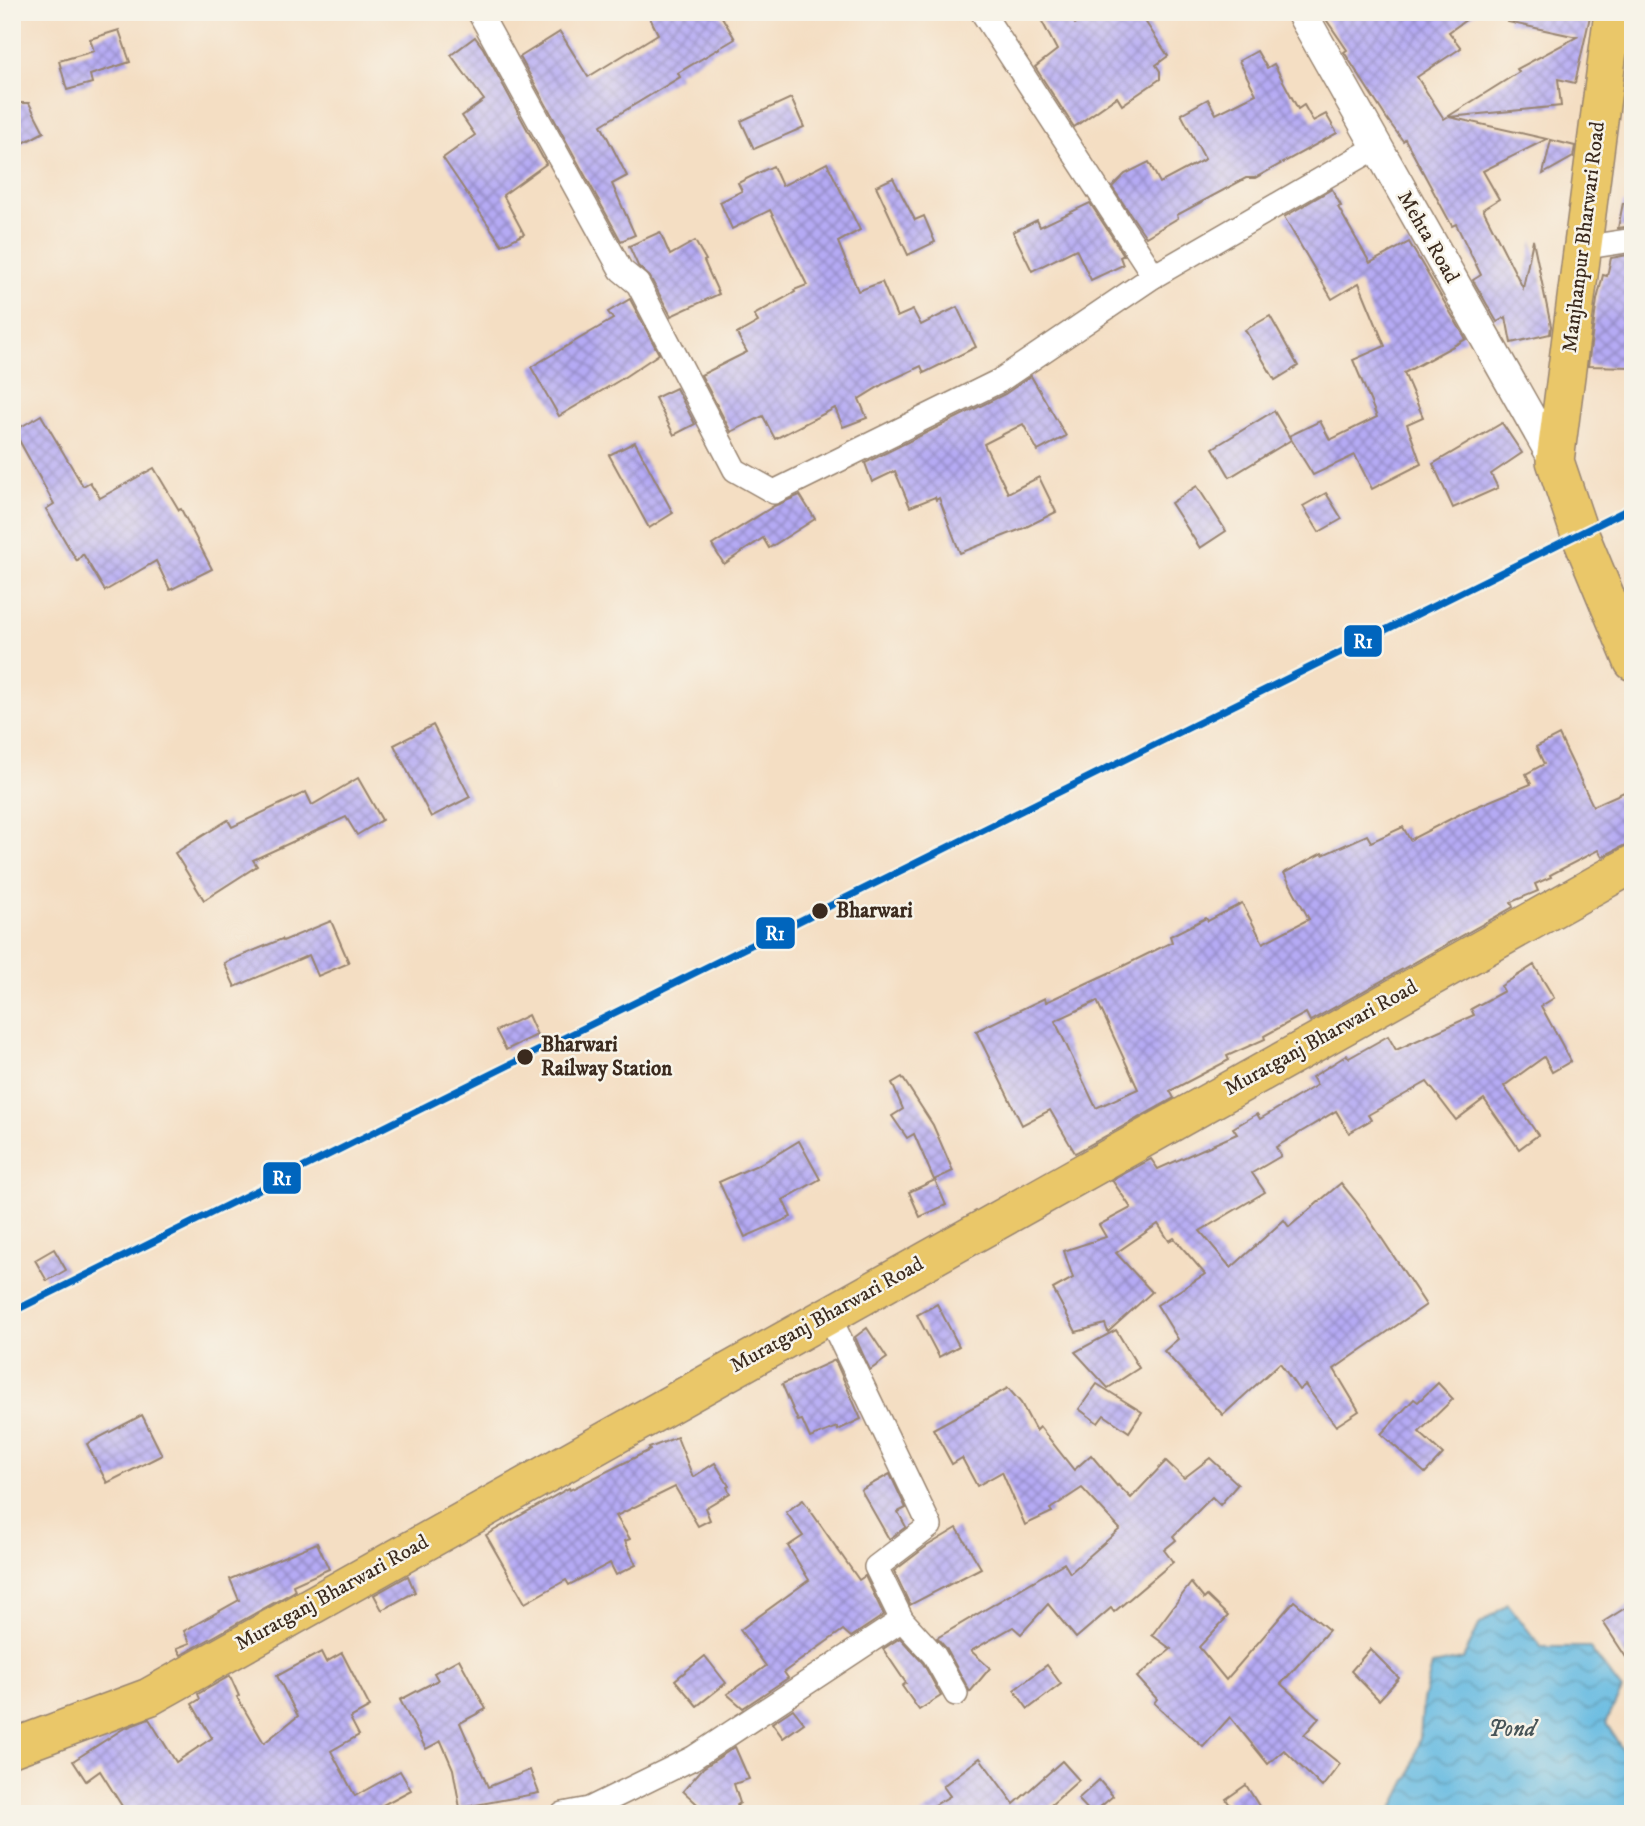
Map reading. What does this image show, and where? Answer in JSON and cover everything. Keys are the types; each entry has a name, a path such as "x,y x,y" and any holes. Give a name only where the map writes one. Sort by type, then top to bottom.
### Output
{"main road":[{"name":"Manjhanpur Bharwari Road","path":"1555,461 1613,12"},
{"path":"1555,461 1579,532 1633,663"},
{"name":"Muratganj Bharwari Road","path":"12,1748 149,1697 1633,864"}],"street":[{"path":"480,12 621,270 638,284 735,470 774,492 999,382 1154,275 1377,147"},
{"path":"982,12 1154,275"},
{"name":"Mehta Road","path":"1301,12 1555,461"},
{"path":"1581,248 1633,240"},
{"path":"828,1314 930,1526 876,1567 902,1620 934,1655 956,1694"},
{"path":"563,1814 589,1809 693,1758 902,1620"}],"water":[{"name":"Pond","path":"1508,1604 1541,1647 1589,1647 1622,1690 1606,1723 1633,1767 1633,1814 1390,1814 1410,1774 1420,1738 1423,1701 1432,1665 1463,1659 1479,1625"}],"building":[{"path":"647,12 719,12 735,39 678,73 680,77 601,125 627,176 612,184 635,235 621,241 520,57 560,32 588,77 658,34"},
{"path":"1037,12 1068,12 1075,24 1096,12 1139,12 1168,56 1156,65 1160,71 1160,79 1122,105 1117,97 1074,127 1035,67 1057,50"},
{"path":"1321,12 1477,12 1449,32 1461,48 1417,77 1444,119 1519,72 1517,69 1577,37 1508,22 1509,12 1591,12 1575,83 1558,79 1561,106 1449,117 1547,139 1483,171 1499,199 1483,209 1523,288 1533,240 1551,326 1550,334 1511,343 1506,317 1497,322 1473,280 1481,275 1456,224 1452,226 1405,139 1403,141 1387,119 1344,52 1347,50"},
{"path":"119,30 130,62 90,75 92,83 67,90 59,61 94,51 90,39"},
{"path":"475,37 546,164 503,195 524,234 502,245 443,158 475,135 462,116 484,100 451,55"},
{"path":"1257,51 1267,68 1274,64 1298,109 1304,105 1313,121 1326,114 1337,133 1255,178 1246,178 1177,215 1178,218 1146,237 1112,187 1125,174 1149,162 1160,183 1205,159 1181,114 1208,99 1216,114 1256,94 1239,61"},
{"path":"791,98 804,127 754,149 741,121"},
{"path":"29,103 44,132 12,149 12,107"},
{"path":"1551,140 1575,146 1573,157 1543,174"},
{"path":"827,163 860,230 838,242 858,291 882,282 897,317 913,310 921,325 957,307 976,347 924,373 921,366 885,383 859,399 867,418 843,427 835,408 775,439 763,416 731,432 701,375 747,352 737,334 758,322 754,315 807,285 770,210 732,229 720,202 742,191 738,183 773,166 782,186"},
{"path":"893,178 915,220 924,216 935,242 908,255 876,186"},
{"path":"1332,189 1341,206 1338,207 1370,263 1409,242 1466,339 1404,373 1423,417 1407,424 1421,464 1372,489 1355,455 1313,475 1289,436 1320,421 1330,440 1377,417 1353,360 1385,346 1359,283 1332,299 1284,217"},
{"path":"1090,203 1124,255 1120,257 1123,265 1091,280 1076,249 1032,271 1013,232 1037,220 1040,227"},
{"path":"1623,203 1633,204 1633,226 1618,228"},
{"path":"660,232 670,255 695,241 706,260 704,261 719,294 671,316 650,277 638,266 629,246"},
{"path":"1633,254 1633,367 1588,366 1603,275 1607,276 1611,258"},
{"path":"630,299 659,354 559,416 531,367 613,319 608,312"},
{"path":"1270,316 1298,366 1275,380 1245,330"},
{"path":"1031,376 1066,436 1038,451 1023,424 984,444 1008,493 1039,477 1056,512 1024,528 960,553 939,498 936,500 935,497 910,507 895,471 872,482 865,463 1005,394"},
{"path":"676,388 695,424 674,435 655,398"},
{"path":"1274,411 1291,440 1230,477 1213,448"},
{"path":"41,415 83,486 90,482 100,498 154,468 179,510 181,509 212,569 170,590 156,561 105,591 83,554 77,561 46,509 54,504 14,431"},
{"path":"1502,423 1522,453 1491,474 1498,488 1453,508 1433,464"},
{"path":"635,442 673,513 649,528 609,455"},
{"path":"1197,486 1226,531 1200,548 1171,503"},
{"path":"1326,493 1342,519 1319,532 1303,506"},
{"path":"800,495 815,519 769,548 763,538 724,564 712,545 774,506"},
{"path":"433,725 470,797 431,817 394,745"},
{"path":"1559,735 1593,806 1633,788 1633,843 1602,857 1598,850 1550,875 1551,877 1535,884 1538,891 1511,902 1513,907 1310,1021 1306,1013 1264,1036 1265,1039 1227,1056 1229,1060 1170,1091 1174,1098 1075,1153 1050,1110 1022,1125 976,1031 1045,998 1046,1002 1111,972 1172,942 1170,936 1206,918 1208,921 1242,903 1263,943 1309,919 1284,873 1322,853 1323,855 1367,835 1371,842 1403,827 1410,840 1466,811 1531,784 1526,774 1544,764 1536,747","holes":["1097,1001 1138,1089 1096,1108 1055,1021"]},
{"path":"358,778 382,820 357,835 346,817 253,860 257,866 204,900 175,853 228,820 232,827 306,792 312,805"},
{"path":"331,921 349,963 318,976 309,955 235,987 224,963"},
{"path":"1534,965 1554,998 1541,1006 1571,1061 1552,1072 1544,1057 1504,1086 1538,1135 1519,1149 1484,1099 1456,1120 1427,1082 1368,1115 1371,1120 1349,1133 1336,1111 1276,1147 1281,1156 1252,1173 1265,1192 1200,1231 1231,1268 1284,1220 1289,1227 1341,1183 1363,1210 1426,1305 1334,1369 1359,1411 1336,1426 1305,1385 1299,1390 1280,1363 1223,1415 1164,1351 1178,1339 1157,1305 1205,1274 1174,1238 1169,1241 1158,1224 1116,1253 1152,1292 1108,1332 1105,1324 1076,1332 1053,1289 1073,1278 1064,1251 1106,1237 1099,1225 1131,1208 1112,1180 1151,1159 1158,1169 1237,1134 1233,1128 1257,1114 1260,1119 1317,1085 1312,1077 1347,1055 1349,1058 1388,1036 1396,1050 1474,1015 1471,1009 1504,991 1501,986"},
{"path":"528,1015 537,1035 506,1050 496,1031"},
{"path":"902,1077 933,1125 953,1171 934,1180 914,1134 907,1138 892,1116 903,1109 892,1083"},
{"path":"799,1141 820,1179 783,1200 791,1217 745,1237 719,1182 764,1162"},
{"path":"935,1180 946,1205 920,1217 909,1192"},
{"path":"54,1249 66,1270 47,1281 35,1260"},
{"path":"937,1304 959,1346 939,1357 917,1315"},
{"path":"867,1328 887,1358 870,1370 855,1337"},
{"path":"1116,1330 1139,1368 1108,1388 1075,1352"},
{"path":"835,1360 861,1419 838,1430 837,1427 810,1438 802,1420 798,1421 782,1384"},
{"path":"1438,1383 1453,1399 1419,1432 1443,1454 1425,1473 1381,1434 1414,1399 1418,1402"},
{"path":"1097,1384 1142,1412 1129,1432 1104,1415 1098,1423 1079,1409"},
{"path":"1008,1388 1021,1403 1036,1431 1040,1427 1074,1470 1091,1455 1131,1498 1166,1461 1184,1478 1210,1458 1238,1484 1220,1505 1212,1497 1173,1536 1176,1540 1164,1550 1173,1562 1114,1612 1111,1608 1076,1638 1048,1604 1021,1634 1013,1627 971,1651 990,1668 970,1692 946,1648 937,1638 1064,1563 1070,1573 1120,1529 1082,1488 1050,1509 1052,1512 1025,1525 1002,1472 977,1486 962,1458 952,1464 933,1429"},
{"path":"142,1415 162,1455 107,1483 87,1444"},
{"path":"677,1437 693,1477 715,1463 729,1486 727,1487 730,1493 705,1508 710,1520 698,1526 675,1487 616,1516 630,1539 625,1541 636,1565 616,1575 610,1563 569,1585 566,1580 525,1603 486,1535 569,1488 570,1490 650,1450 649,1448"},
{"path":"890,1474 906,1508 898,1512 906,1527 889,1539 861,1490"},
{"path":"803,1500 859,1580 865,1576 884,1615 851,1637 843,1630 784,1672 788,1678 743,1708 727,1694 766,1666 740,1630 809,1580 788,1546 803,1536 786,1512"},
{"path":"957,1528 981,1568 910,1605 894,1571"},
{"path":"317,1543 329,1569 293,1585 295,1591 181,1655 177,1648 190,1643 184,1631 239,1600 230,1579"},
{"path":"408,1576 415,1592 382,1610 374,1595"},
{"path":"1191,1583 1204,1599 1207,1596 1228,1616 1199,1647 1226,1680 1294,1601 1329,1630 1281,1684 1319,1718 1304,1735 1340,1764 1322,1787 1284,1750 1268,1764 1230,1717 1203,1747 1154,1703 1157,1699 1137,1677 1171,1649 1152,1635"},
{"path":"1633,1603 1633,1668 1603,1622"},
{"path":"900,1638 923,1663 941,1696 919,1710 902,1686 906,1683 883,1649"},
{"path":"1370,1649 1399,1678 1379,1700 1351,1671"},
{"path":"321,1652 326,1662 342,1653 370,1707 350,1718 359,1735 331,1751 355,1796 400,1771 411,1790 379,1807 382,1814 127,1814 100,1771 86,1781 73,1761 123,1729 149,1719 176,1762 212,1738 192,1704 200,1699 198,1694 230,1676 239,1696 237,1697 264,1743 298,1716 277,1676"},
{"path":"705,1656 726,1683 697,1706 675,1680"},
{"path":"459,1659 486,1709 460,1723 488,1787 530,1770 539,1793 460,1808 453,1769 441,1741 426,1749 400,1700 438,1680 434,1673"},
{"path":"1047,1665 1061,1684 1028,1709 1014,1690"},
{"path":"793,1709 804,1723 783,1738 772,1723"},
{"path":"735,1747 749,1779 734,1784 741,1814 708,1814 683,1791 703,1768"},
{"path":"980,1758 1014,1804 1062,1761 1079,1780 1041,1814 920,1814 950,1796 943,1786"},
{"path":"1099,1780 1113,1796 1092,1814 1078,1799"},
{"path":"1246,1785 1264,1814 1236,1814 1226,1799"}],"transit line":[{"name":"R1","path":"12,1312 1633,507"}],"place":[{"name":"Bharwari","path":"820,911"},
{"name":"Bharwari Railway Station","path":"525,1057"}]}
